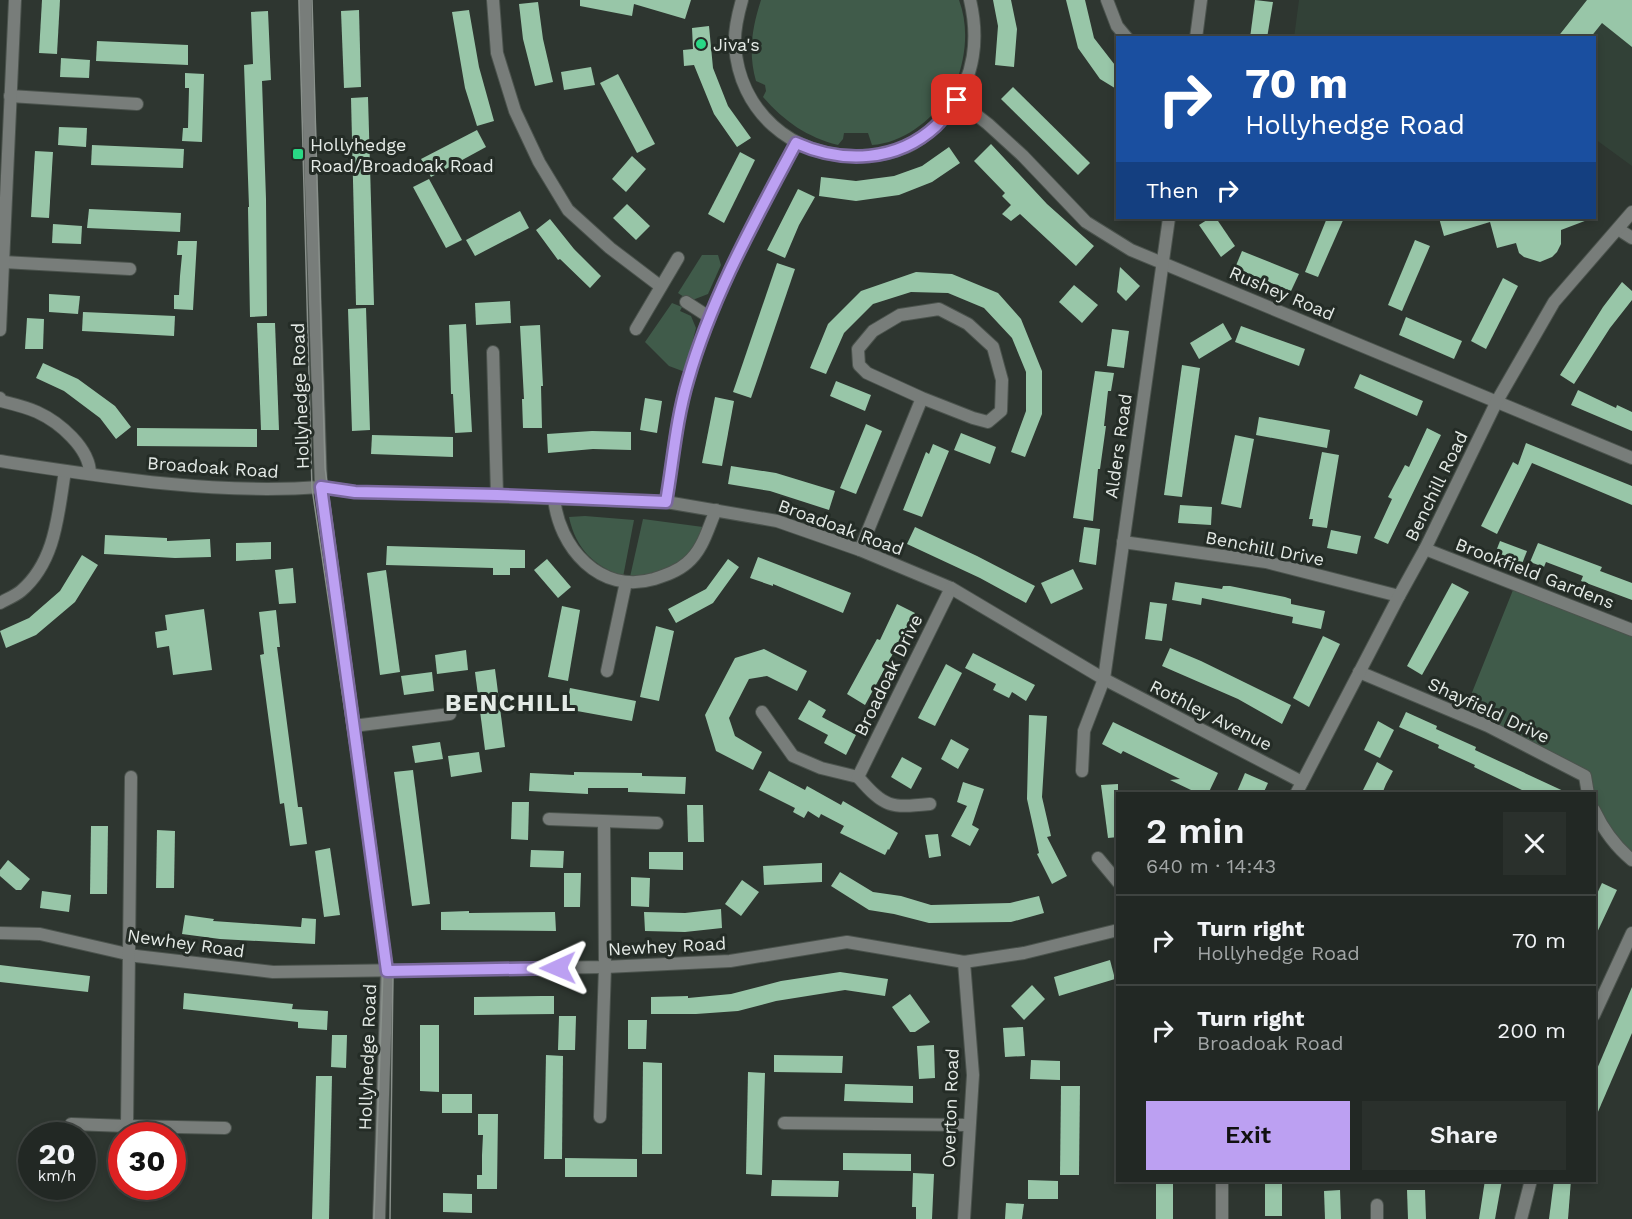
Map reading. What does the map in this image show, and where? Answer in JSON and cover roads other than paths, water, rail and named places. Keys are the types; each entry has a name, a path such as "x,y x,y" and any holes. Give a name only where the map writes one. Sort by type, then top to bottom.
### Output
{"street":[{"path":"0,330 3,194 15,0"},
{"name":"Hollyhedge Road","path":"306,0 321,487 387,971 380,1219"},
{"path":"493,0 497,53 515,111 539,162 568,210 610,248 660,286"},
{"path":"742,0 734,43 737,66 747,93 763,116 796,143 825,154 843,157 882,154 906,147 937,124 957,100 970,73 973,58 975,21 970,0"},
{"path":"1107,0 1117,26 1125,36"},
{"path":"1196,36 1201,0"},
{"path":"10,96 137,104"},
{"name":"Rushey Road","path":"957,100 1023,156 1086,222 1131,250 1632,458"},
{"path":"666,502 682,404 709,317 742,244 796,143"},
{"name":"Benchill Road","path":"1299,788 1425,549 1497,401 1554,302 1632,212"},
{"name":"Alders Road","path":"1082,771 1084,731 1104,679 1169,219"},
{"path":"1618,229 1632,238"},
{"path":"636,330 678,258"},
{"path":"3,262 130,269"},
{"path":"686,302 709,317"},
{"path":"939,309 968,324 993,347 1002,380 1001,411 988,422 922,398 867,373 859,365 858,349 873,331 900,315 939,309"},
{"path":"494,351 497,495"},
{"path":"0,398 1,401 38,412 54,422 74,439 87,458 90,474"},
{"path":"860,550 922,398"},
{"name":"Broadoak Road","path":"0,461 160,482 242,488 285,490 321,487 355,492 666,502 777,521 860,550 951,588 1104,679"},
{"path":"0,603 20,592 39,572 52,545 65,471"},
{"path":"554,497 555,510 562,532 572,550 587,565 603,574 626,582 642,582 663,576 688,562 699,550 716,510"},
{"name":"Benchill Drive","path":"1123,542 1266,562 1399,596"},
{"name":"Brookfield Gardens","path":"1425,549 1632,630"},
{"path":"607,671 626,582"},
{"name":"Broadoak Drive","path":"858,777 951,588"},
{"name":"Shayfield Drive","path":"1359,672 1488,726 1585,776 1588,792"},
{"name":"Rothley Avenue","path":"1104,679 1299,788"},
{"path":"762,712 794,756 821,768 858,777 877,798 899,807 930,804"},
{"path":"353,726 450,714"},
{"path":"127,1122 131,777"},
{"path":"1596,814 1601,824 1632,860"},
{"path":"549,819 657,824"},
{"path":"600,1116 605,967 604,822"},
{"path":"1098,858 1116,880"},
{"name":"Newhey Road","path":"0,933 40,934 130,955 273,972 605,967 730,961 847,942 964,962 1024,953 1116,930"},
{"path":"1596,1011 1632,933"},
{"name":"Overton Road","path":"964,962 973,1075 964,1219"},
{"path":"784,1123 969,1125"},
{"path":"186,1127 225,1128"},
{"path":"1222,1182 1222,1219"},
{"path":"1521,1219 1530,1182"},
{"path":"1377,1205 1377,1219"}],"tram line":[{"path":"299,0 312,488 383,971 374,1219"},
{"path":"312,0 325,468 393,970 390,1219"}],"place":[{"name":"Jiva's","path":"701,44"},
{"name":"Hollyhedge Road/Broadoak Road","path":"298,154"}],"district":[{"name":"BENCHILL","path":"511,703"}]}
